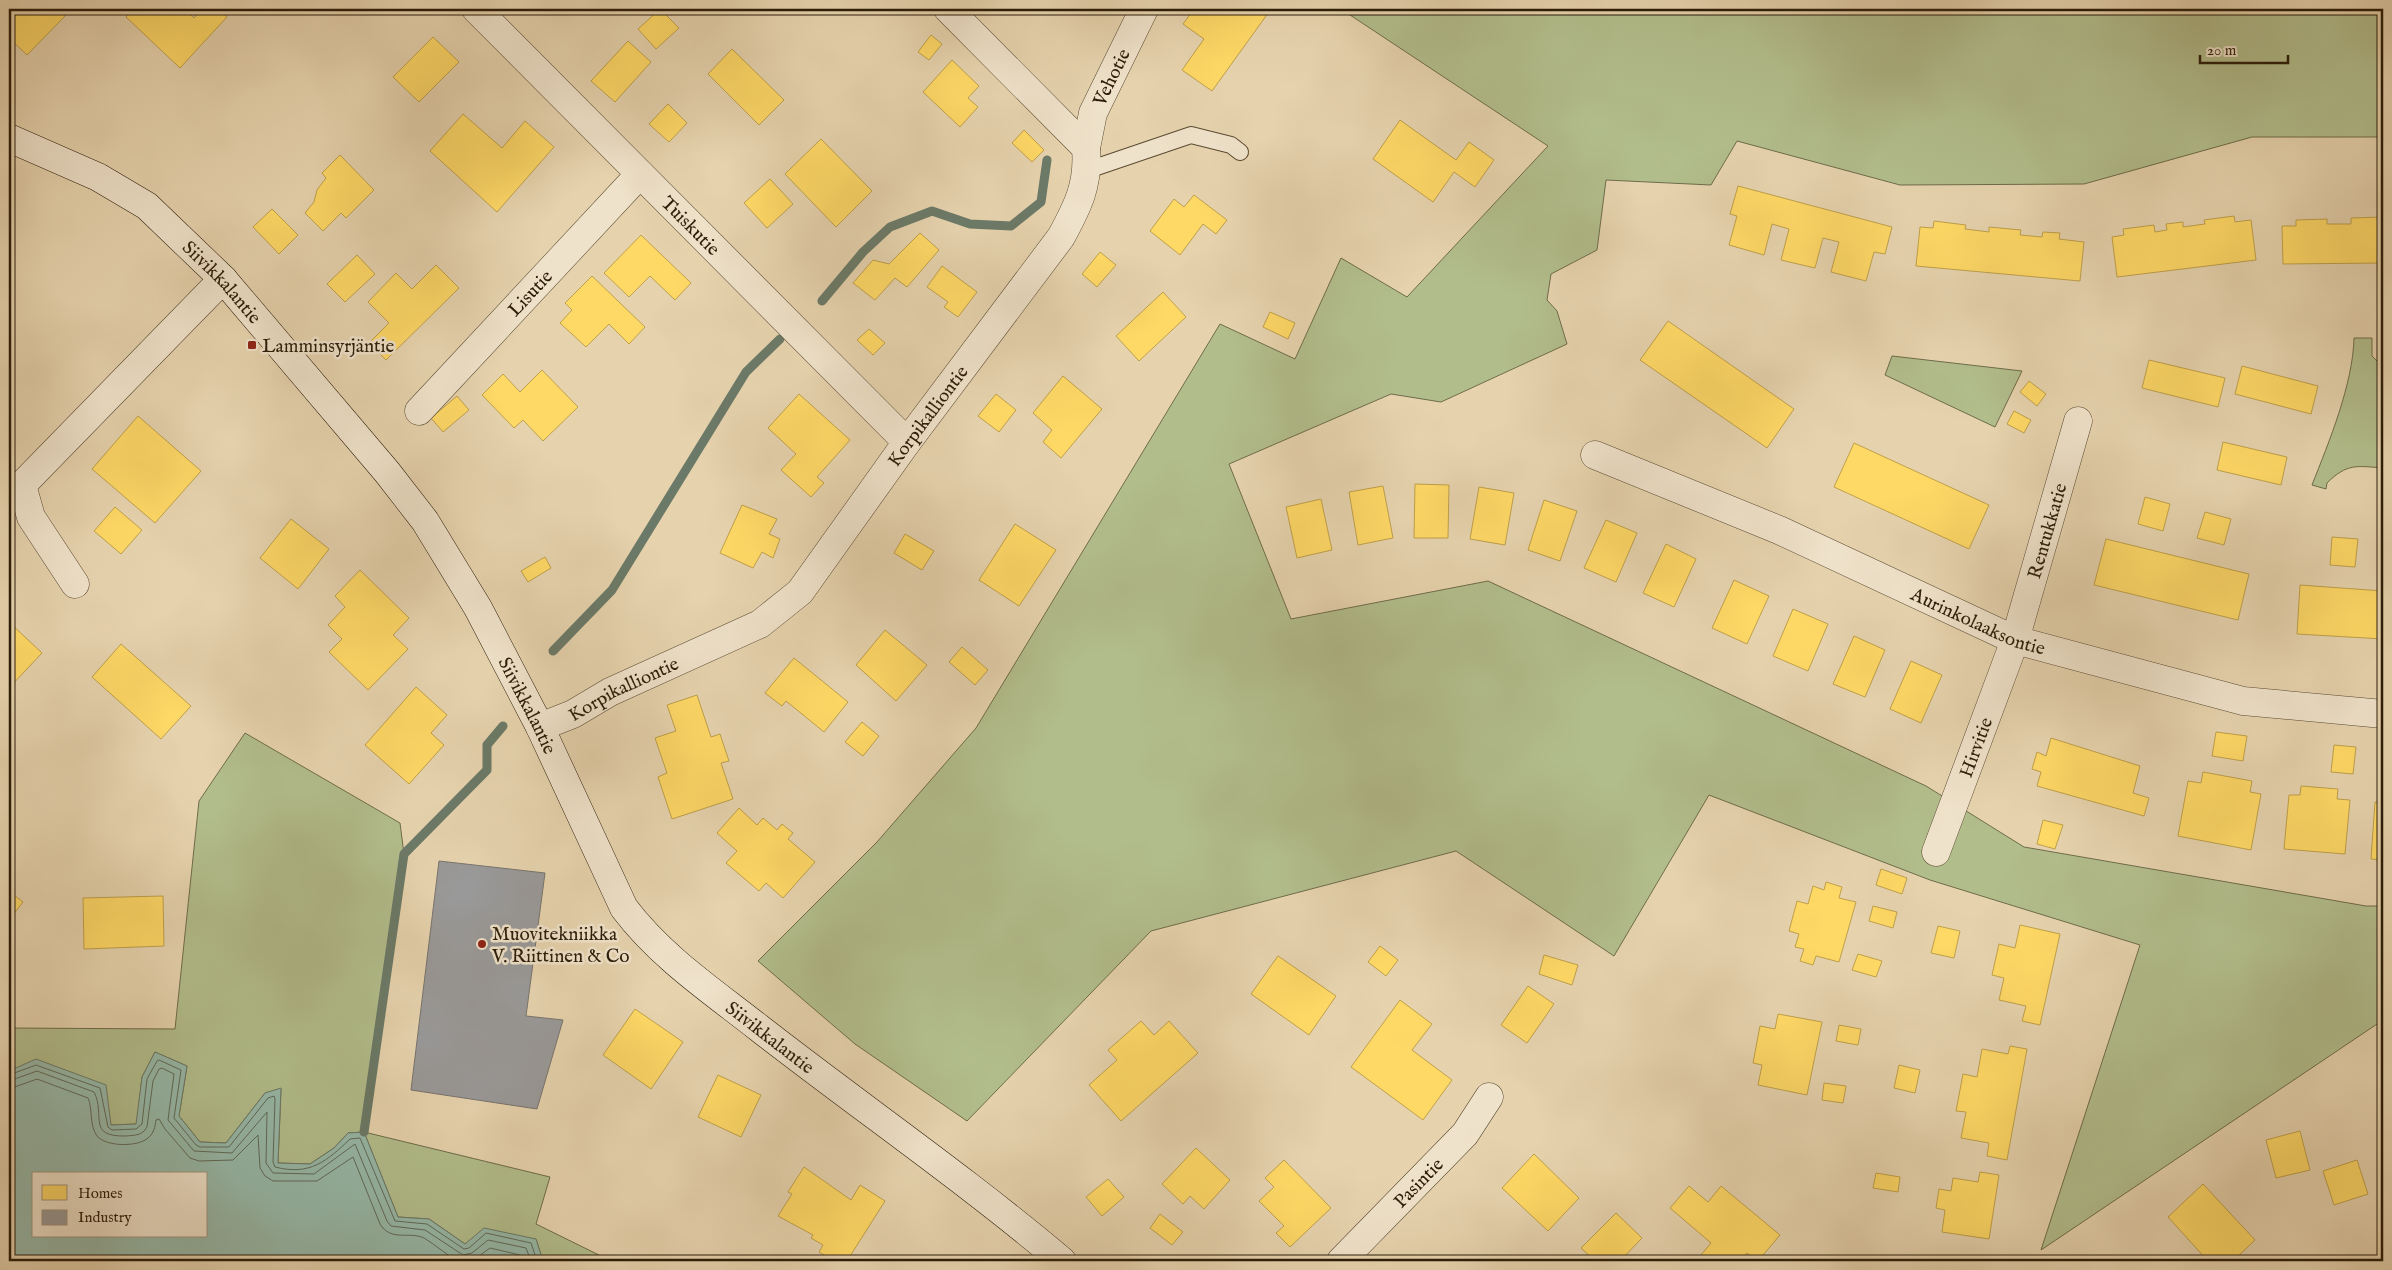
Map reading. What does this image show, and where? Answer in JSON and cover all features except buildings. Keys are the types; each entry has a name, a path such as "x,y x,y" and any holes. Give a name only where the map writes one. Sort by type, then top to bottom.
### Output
{"street":[{"name":"Tuiskutie","path":"476,9 907,442"},
{"path":"948,9 1087,159"},
{"name":"Vehotie","path":"1087,159 1093,113 1144,9"},
{"name":"Siivikkalantie","path":"9,138 98,177 147,206 223,279 387,472 425,520 478,608 540,728 624,908 647,936 689,975 993,1206 1062,1261"},
{"name":"Korpikalliontie","path":"540,728 573,714 610,692 760,624 800,592 907,442 1061,237 1079,205 1087,159"},
{"name":"Lisutie","path":"419,411 640,174"},
{"path":"75,584 31,517 22,485 223,279"},
{"name":"Rentukkatie","path":"2015,640 2078,421"},
{"name":"Aurinkolaaksontie","path":"1595,455 1779,530 2015,640 2244,701 2383,714"},
{"name":"Hirvitie","path":"1936,852 2015,640"},
{"name":"Pasintie","path":"1341,1261 1465,1134 1489,1097"}],"lane":[{"path":"1087,159 1191,135 1230,145 1240,152"}],"green space":[{"path":"1341,9 2383,9 2383,137 2252,137 2084,184 1900,185 1737,141 1711,185 1606,180 1597,250 1551,274 1547,300 1557,311 1567,344 1441,402 1391,394 1229,464 1291,619 1488,581 1926,786 2024,847 2366,906 2383,906 2383,1020 2041,1250 2140,945 1930,880 1709,795 1614,956 1456,851 1151,931 967,1121 855,1044 758,961 877,842 976,728 1220,324 1295,359 1341,258 1407,297 1548,146"},
{"path":"2354,338 2372,338 2372,356 2383,367 2383,468 2353,467 2347,469 2327,483 2326,489 2312,485 2345,393 2353,356"},
{"path":"1892,356 2022,371 1995,427 1885,375"},
{"path":"245,733 400,823 404,854 364,1132 348,1133 334,1148 310,1164 278,1163 281,1089 265,1093 226,1143 200,1142 179,1116 187,1066 155,1052 142,1077 137,1124 111,1125 9,1071 9,1028 175,1029 199,801"},
{"path":"364,1132 550,1177 536,1224 603,1257 620,1261 543,1261 536,1239 465,1244 429,1219 398,1217"}],"water":[{"path":"155,1052 187,1066 179,1116 200,1142 226,1143 265,1093 281,1088 278,1163 310,1164 334,1148 348,1133 364,1132 398,1217 429,1219 465,1244 484,1228 536,1239 543,1261 9,1261 9,1071 36,1059 106,1085 111,1125 136,1124 142,1077"}],"waterway":[{"path":"822,301 863,252 890,227 932,211 970,224 1011,226 1041,202 1047,160"},
{"path":"553,651 612,590 746,372 780,339"},
{"path":"364,1132 404,854 487,770 487,745 503,726"}],"place":[{"name":"Lamminsyrjäntie","path":"252,345"},
{"name":"Muovitekniikka V. Riittinen & Co","path":"482,944"}]}
